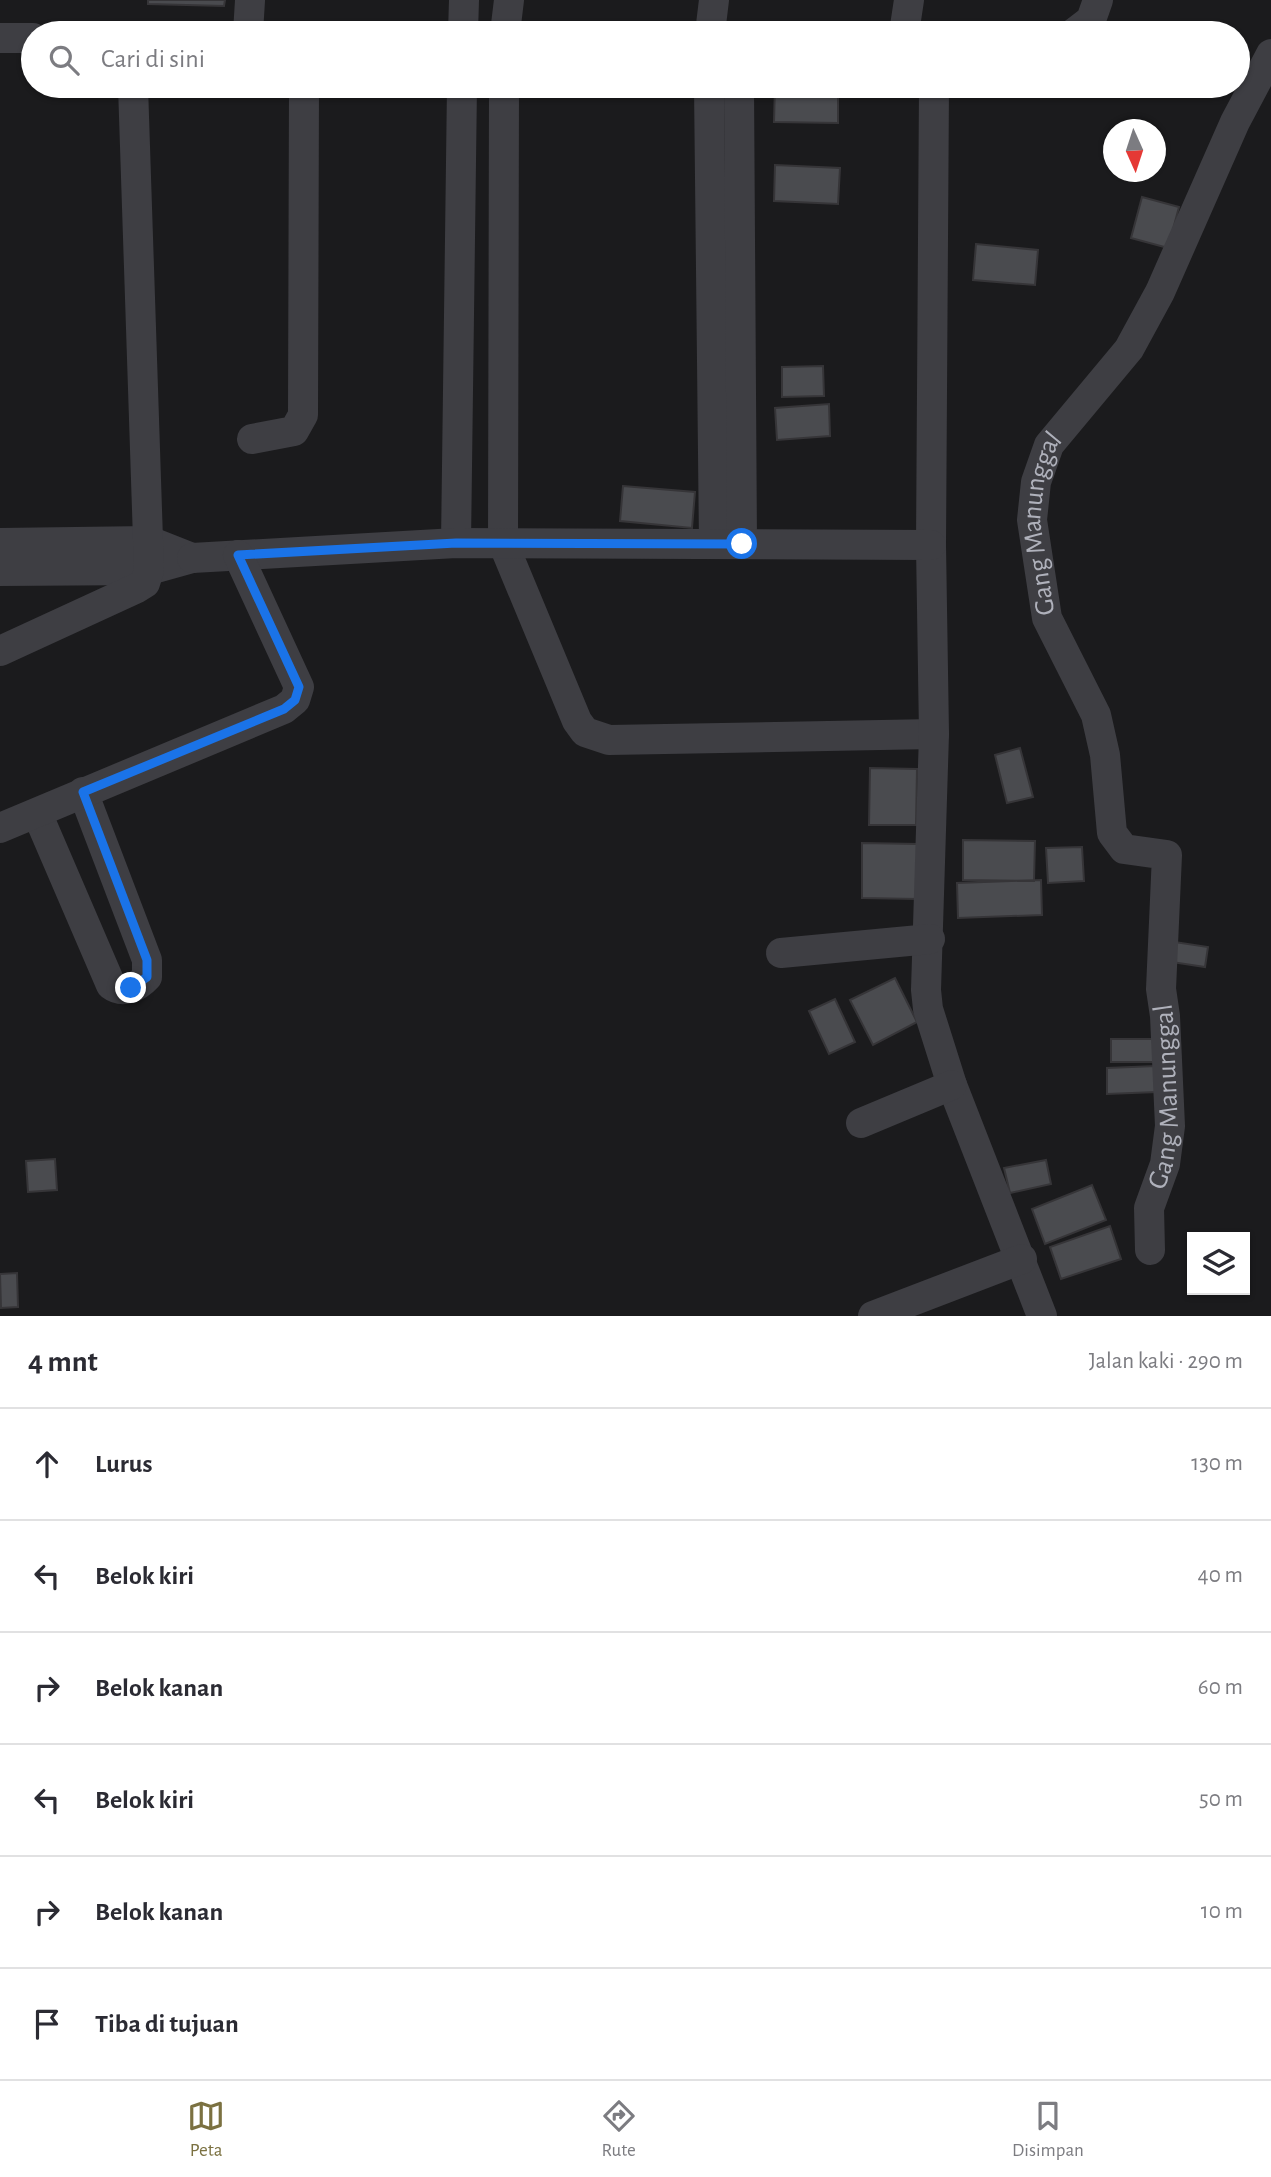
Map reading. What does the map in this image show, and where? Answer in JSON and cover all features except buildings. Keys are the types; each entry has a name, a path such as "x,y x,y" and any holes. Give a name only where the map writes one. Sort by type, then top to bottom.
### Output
{"street":[{"path":"249,21 250,0"},
{"path":"463,21 464,0"},
{"path":"506,21 509,0"},
{"path":"711,21 714,0"},
{"path":"906,21 909,0"},
{"path":"1090,21 1098,0"},
{"path":"0,38 21,38"},
{"name":"Gang Manunggal","path":"1250,94 1271,54"},
{"path":"0,651 145,583 149,556 133,98"},
{"path":"252,439 294,431 303,415 304,98"},
{"path":"456,543 462,98"},
{"path":"505,98 503,542 572,710 586,732 596,738 632,741 934,734"},
{"path":"709,98 728,544"},
{"path":"728,544 739,98"},
{"path":"934,98 931,545 934,734 928,1009 952,1085 1042,1316"},
{"name":"Gang Manunggal","path":"1150,1250 1149,1208 1165,1164 1170,1126 1165,1016 1161,989 1167,855 1124,849 1112,833 1105,755 1096,715 1047,618 1032,520 1036,482 1049,445 1129,349 1160,292 1248,98"},
{"path":"0,543 192,558 503,542 931,545"},
{"path":"0,828 284,709 295,700 299,687 238,555"},
{"path":"0,571 149,556"},
{"path":"37,813 111,985 122,990 139,985 147,977 147,960 83,792"},
{"path":"781,953 930,939"},
{"path":"862,1123 952,1085"},
{"path":"873,1316 1022,1259"}],"route":[{"path":"131,988 147,977 147,960 83,792 284,709 295,700 299,687 238,555 456,543 742,544"}]}
